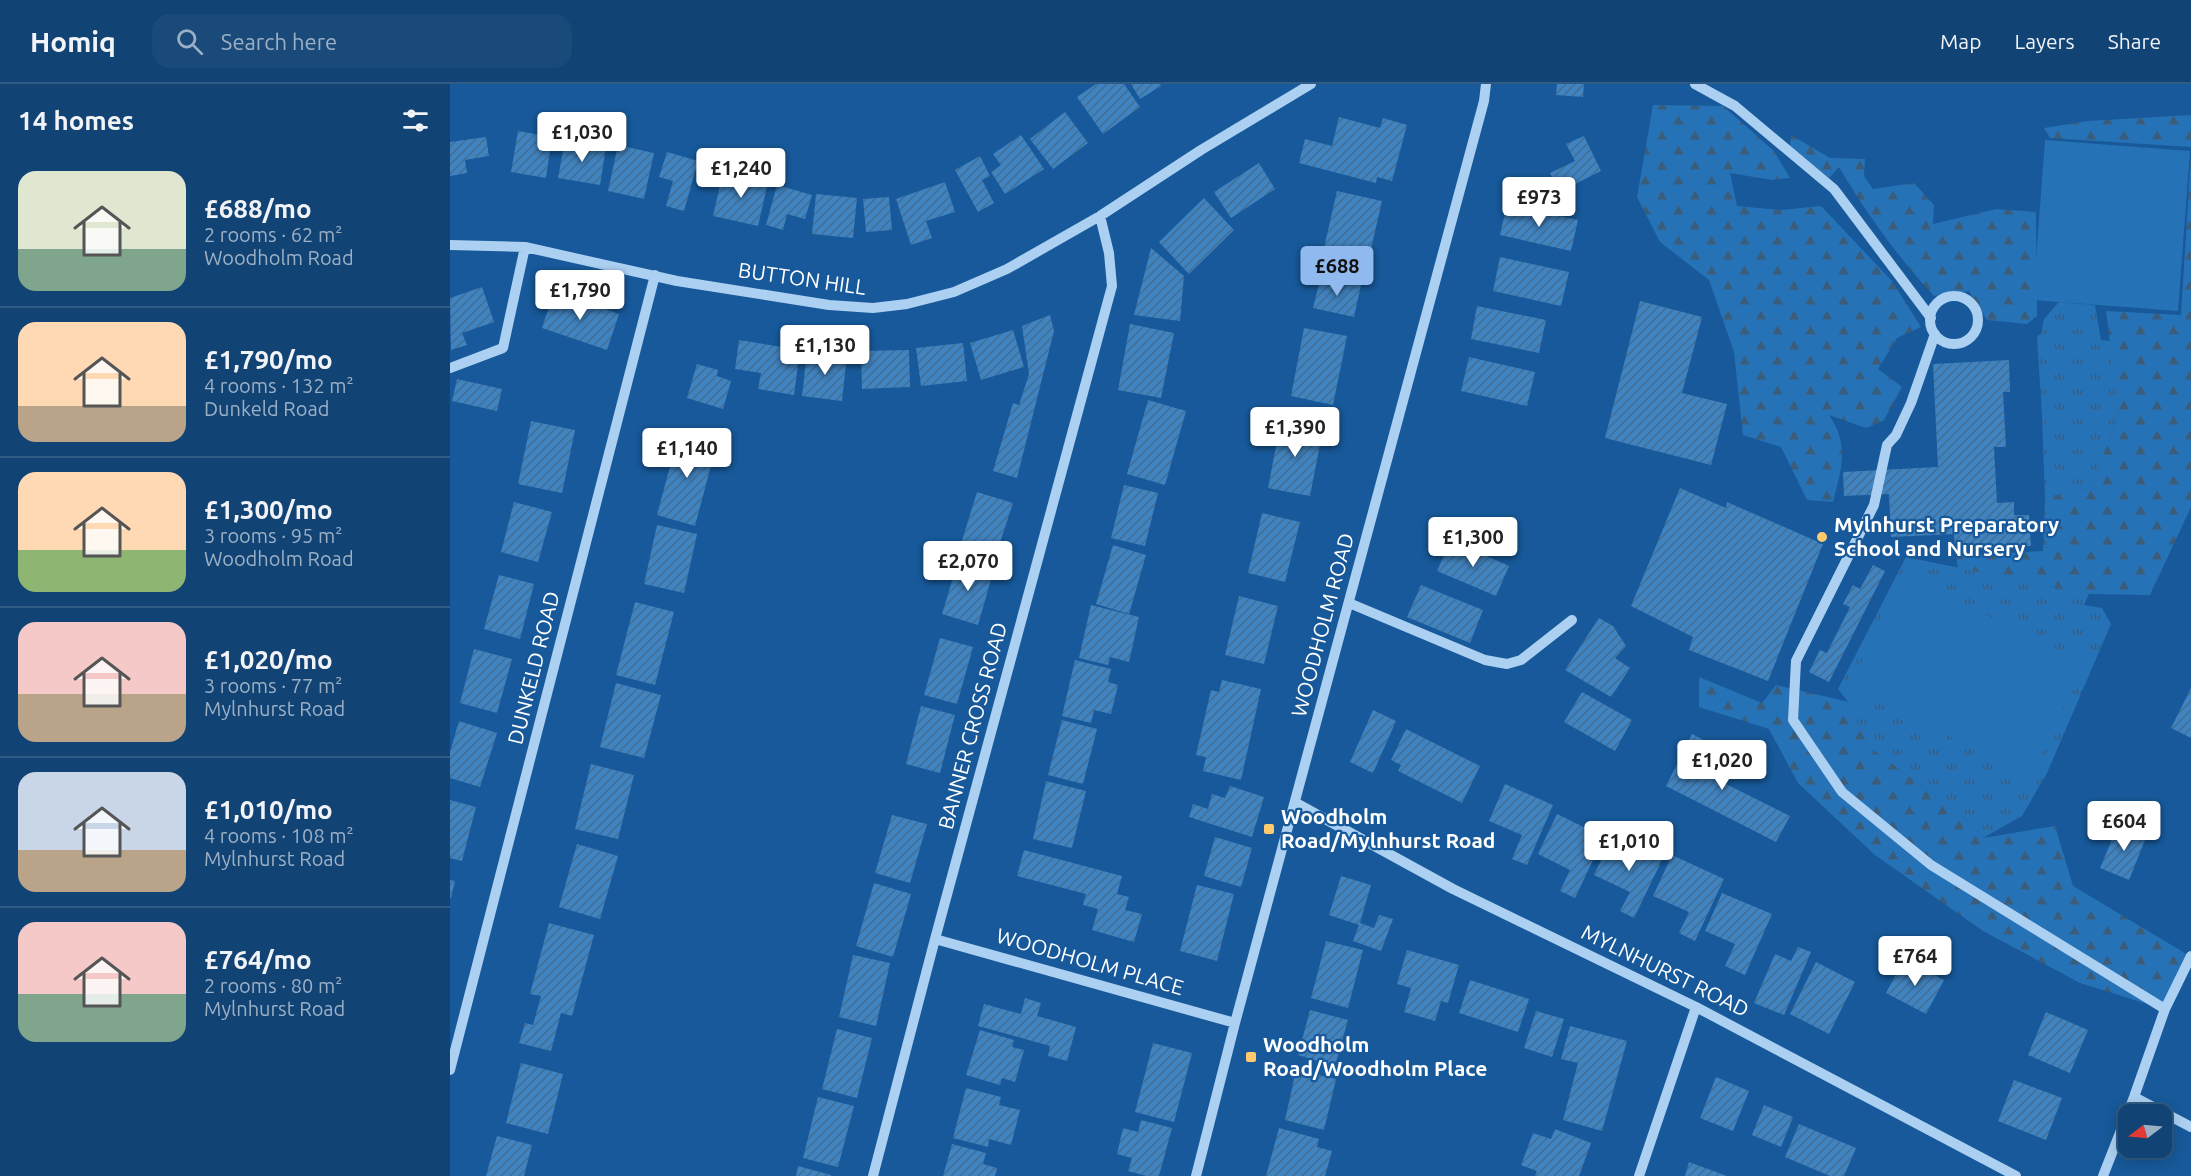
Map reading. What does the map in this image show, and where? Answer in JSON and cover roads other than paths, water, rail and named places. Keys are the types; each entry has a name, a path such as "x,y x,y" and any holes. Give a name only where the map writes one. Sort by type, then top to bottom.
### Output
{"street":[{"name":"BUTTON HILL","path":"450,245 525,247 677,280 829,305 873,308 907,304 954,292 1007,269 1100,216 1201,150 1311,84"},
{"name":"WOODHOLM ROAD","path":"1196,1176 1235,1023 1484,101 1486,84"},
{"path":"1695,84 1735,106 1834,189 1931,318 1935,334 1911,403 1896,435 1887,445 1874,505 1796,661 1793,720 1842,792 1931,865 2165,1009"},
{"name":"BANNER CROSS ROAD","path":"873,1176 935,939 1113,286 1109,253 1100,216"},
{"path":"450,368 502,348 525,247"},
{"name":"DUNKELD ROAD","path":"450,1070 655,275"},
{"path":"1931,318 1936,304 1950,297 1968,300 1977,313 1978,322 1975,332 1963,343 1948,343 1935,334"},
{"path":"1349,603 1485,660 1507,664 1521,660 1572,620"},
{"name":"MYLNHURST ROAD","path":"1296,803 1453,889 1696,1007 2016,1176"},
{"name":"WOODHOLM PLACE","path":"935,939 1235,1023"},
{"path":"2103,1176 2165,1009 2191,956"},
{"path":"1640,1176 1696,1007"},
{"path":"2134,1097 2191,1127"}],"place":[{"name":"Mylnhurst Preparatory School and Nursery","path":"1822,537"},
{"name":"Woodholm Road/Mylnhurst Road","path":"1269,829"},
{"name":"Woodholm Road/Woodholm Place","path":"1251,1057"}]}
